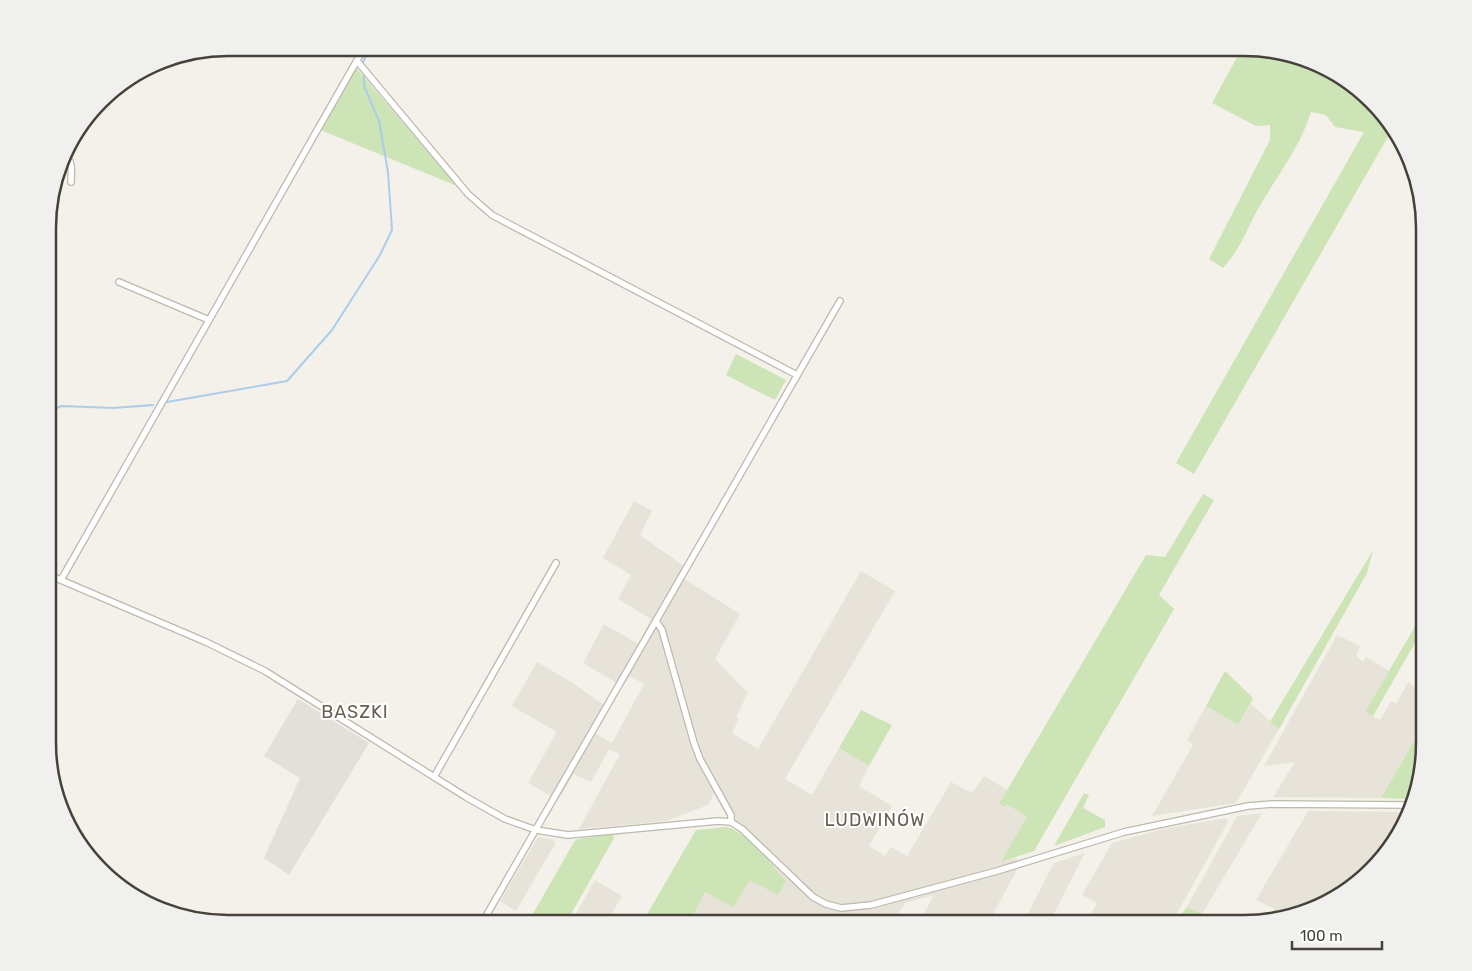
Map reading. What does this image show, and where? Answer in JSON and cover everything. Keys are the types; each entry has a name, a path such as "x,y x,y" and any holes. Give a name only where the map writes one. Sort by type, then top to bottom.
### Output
{"street":[{"path":"61,580 360,56"},
{"path":"357,61 468,194 492,216 797,375"},
{"path":"70,161 70,182"},
{"path":"119,282 209,320"},
{"path":"487,915 840,301"},
{"path":"434,777 556,563"},
{"path":"56,578 206,642 265,671 494,814 536,830 583,834 718,821 731,822 747,833 813,897 826,904 850,908 871,905 1141,828 1244,806 1272,804 1404,804"},
{"path":"656,621 662,630 700,759 731,815 731,822"}],"shaded area":[{"path":"634,501 652,511 640,535 688,569 683,578 740,614 715,659 748,693 736,717 739,719 732,733 758,749 861,571 895,591 785,779 812,795 839,748 869,766 859,786 892,806 869,846 885,856 891,847 907,856 951,782 972,793 984,776 1009,791 1000,804 1007,804 1028,817 1002,861 1017,858 1017,870 993,914 924,914 934,895 905,903 898,914 693,915 705,892 750,879 785,881 745,837 724,811 714,794 708,805 666,821 579,829 620,754 609,749 591,782 574,774 558,800 528,783 557,732 512,706 537,662 573,683 608,708 594,733 612,743 644,684 630,676 622,686 583,663 604,624 638,644 651,619 618,599 631,575 603,558"},
{"path":"1337,635 1360,646 1356,656 1363,662 1366,657 1389,671 1365,712 1380,720 1391,701 1396,704 1408,682 1415,686 1415,739 1381,798 1273,797 1295,762 1264,766"},
{"path":"298,699 369,743 289,875 264,858 300,778 264,756"},
{"path":"1250,703 1279,729 1236,803 1152,816 1193,745 1187,740 1206,706 1238,725"},
{"path":"1308,811 1401,812 1387,838 1373,856 1349,879 1330,892 1299,906 1272,912 1274,909 1256,900"},
{"path":"1262,813 1202,914 1187,907 1237,816"},
{"path":"1226,818 1228,822 1176,914 1091,914 1097,903 1082,895 1112,843 1163,829"},
{"path":"538,837 554,840 555,844 516,911 500,901"},
{"path":"1085,853 1054,914 1028,914 1054,863"},
{"path":"595,880 622,896 611,915 576,915"}],"green space":[{"path":"1238,56 1278,60 1299,65 1339,85 1365,107 1389,136 1194,474 1176,463 1364,132 1335,127 1326,115 1311,112 1301,138 1258,209 1235,253 1223,268 1209,259 1270,140 1270,125 1256,126 1212,103"},
{"path":"353,64 457,186 318,129"},
{"path":"736,354 786,380 775,400 726,375"},
{"path":"1203,494 1214,500 1159,595 1174,609 1034,851 1001,862 1027,817 1007,804 1005,807 999,804 1146,555 1165,557"},
{"path":"1373,550 1367,573 1279,729 1270,722"},
{"path":"1415,626 1415,643 1373,716 1365,712"},
{"path":"1225,671 1253,698 1238,725 1206,706"},
{"path":"861,710 892,725 869,766 839,748"},
{"path":"1415,739 1412,777 1407,799 1381,798"},
{"path":"1084,793 1089,795 1083,808 1105,820 1105,827 1054,846"},
{"path":"727,827 743,836 767,858 786,881 778,895 750,880 733,907 705,892 693,915 647,915 696,830"},
{"path":"613,834 614,838 571,915 532,915 574,842 578,839"},
{"path":"1187,907 1202,914 1202,914 1182,914"}],"waterway":[{"path":"363,62 366,56"},
{"path":"167,402 287,381 332,330 380,255 392,230 388,172 379,121 364,86 364,76"},
{"path":"56,408 61,406 113,408 153,405"}],"district":[{"name":"BASZKI","path":"355,712"},
{"name":"LUDWINÓW","path":"875,820"}]}
